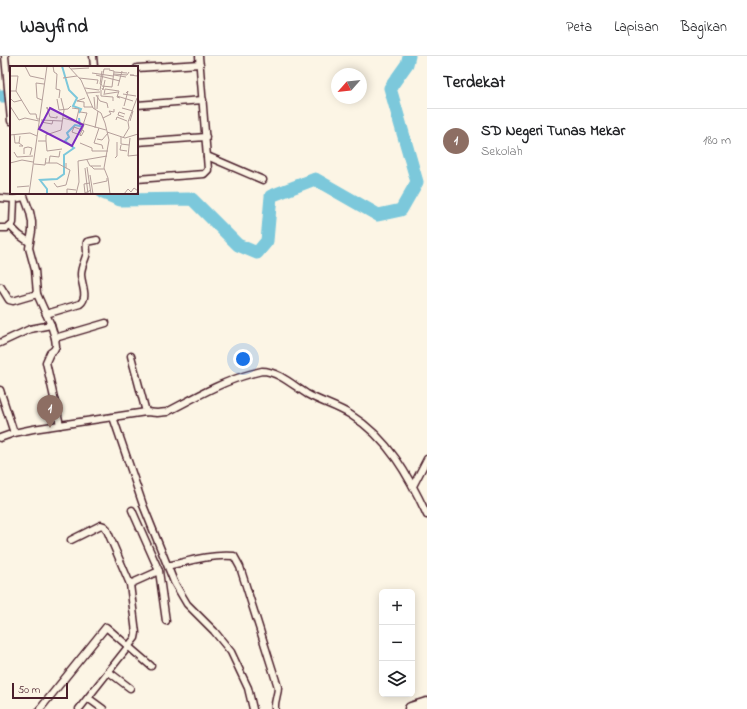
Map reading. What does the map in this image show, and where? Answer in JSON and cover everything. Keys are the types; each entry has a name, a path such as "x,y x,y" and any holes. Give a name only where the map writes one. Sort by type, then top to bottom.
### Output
{"highway":[{"path":"411,709 427,704"}],"street":[{"path":"93,56 94,66"},
{"path":"138,179 204,174 208,170 199,56"},
{"path":"3,59 8,85 10,114"},
{"path":"138,68 200,64"},
{"path":"138,105 203,100"},
{"path":"138,142 206,136"},
{"path":"207,156 263,180"},
{"path":"0,198 14,199 24,195 30,212 32,231 29,248 35,270 37,294 56,338 56,346 46,358 46,362 60,425"},
{"path":"0,228 7,228 14,220 14,199"},
{"path":"10,226 29,242"},
{"path":"46,314 83,302 84,293 81,272 87,252 87,242 97,240"},
{"path":"1,287 9,300 13,301 37,294"},
{"path":"56,338 106,323"},
{"path":"0,343 30,329 51,325"},
{"path":"131,356 146,412"},
{"path":"0,438 14,432 146,412 167,412 227,382 262,371 282,378 313,397 352,415 368,427 388,446 413,486 427,514"},
{"path":"0,390 14,432"},
{"path":"112,417 143,506 181,596 232,652 248,688 253,709"},
{"path":"413,486 427,459"},
{"path":"132,510 159,571 166,621"},
{"path":"71,540 101,526 106,528 130,584 136,633 135,638 79,709"},
{"path":"168,566 224,555 234,556 240,567 278,686 274,703 275,709"},
{"path":"130,584 159,571"},
{"path":"40,709 106,627 151,666"},
{"path":"108,672 130,688"},
{"path":"88,698 103,709"}],"waterway":[{"path":"105,194 120,200 192,199 238,245 257,253 267,241 271,196 315,179 378,215 401,210 417,182 390,88 407,64 409,56"},
{"path":"0,96 10,96"}],"place":[{"name":"SD Negeri Tunas Mekar","path":"50,428"}]}
